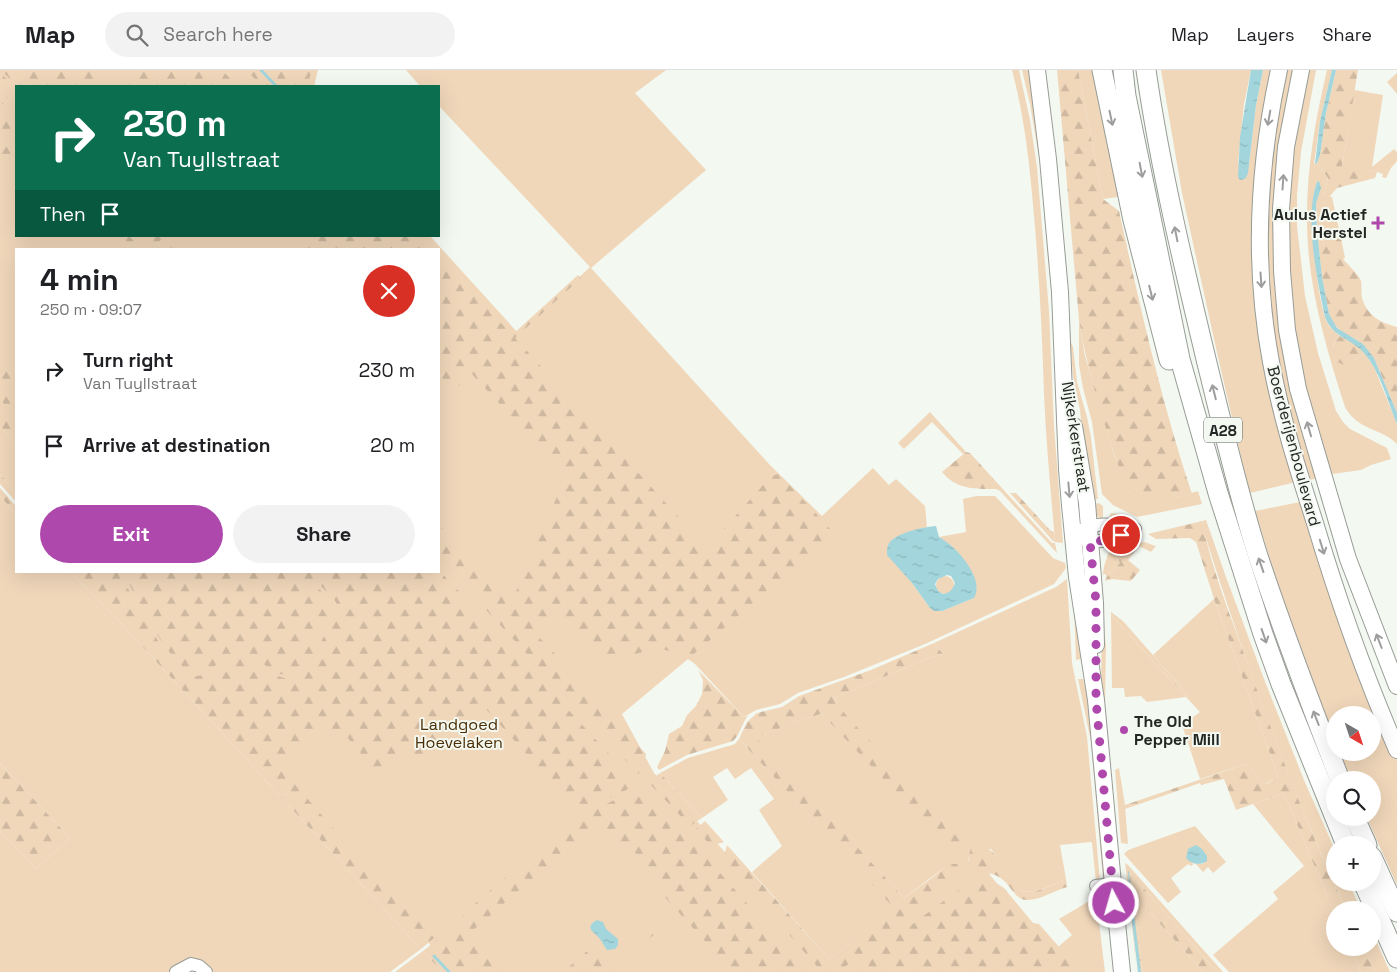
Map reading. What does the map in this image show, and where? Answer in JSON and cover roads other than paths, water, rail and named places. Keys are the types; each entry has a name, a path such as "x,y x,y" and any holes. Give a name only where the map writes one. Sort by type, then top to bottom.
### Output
{"highway":[{"name":"A28","path":"1102,70 1133,220 1161,332 1209,495 1238,557"},
{"name":"A28","path":"1123,70 1126,96 1180,359 1238,557 1281,684 1342,836"},
{"name":"A28","path":"1146,70 1159,149 1180,254 1237,487 1257,554 1337,771"},
{"path":"1381,877 1397,912"},
{"path":"1367,891 1397,958"}],"main road":[{"name":"Nijkerkerstraat","path":"1037,70 1048,159 1063,354 1067,469 1077,577 1096,700 1112,884 1122,972"},
{"name":"Boerderijenboulevard","path":"1279,70 1269,122 1262,176 1260,238 1263,300 1271,361 1284,422 1308,501 1348,623 1397,750"},
{"name":"Boerderijenboulevard","path":"1301,70 1291,115 1281,209 1282,271 1287,330 1298,389 1328,496 1348,559 1397,686"},
{"name":"Nijkerkerstraat","path":"1063,354 1090,534 1096,602 1096,700"}],"street":[{"path":"1074,536 1090,534"},
{"path":"1096,886 1112,884"},
{"path":"176,972 191,964 199,966 206,972"}],"water":[{"path":"1251,70 1263,70 1256,105 1248,173 1246,178 1242,180 1238,176 1240,137"},
{"path":"1332,70 1336,70 1326,113 1320,155 1315,164 1320,121"},
{"path":"1319,181 1321,188 1316,203 1317,230 1322,277 1329,314 1337,328 1363,344 1374,358 1397,413 1397,424 1370,360 1359,348 1337,334 1328,324 1325,317 1313,249 1312,231 1313,197 1317,182"},
{"path":"936,526 939,537 953,547 967,563 976,582 977,590 974,598 942,611 934,611 930,608 912,583 887,555 888,545 896,537 913,530","holes":["947,575 951,576 955,583 951,590 943,594 938,591 935,584 938,579"]},
{"path":"1196,845 1207,856 1207,861 1196,864 1186,858 1188,849"},
{"path":"1129,872 1141,972 1138,972"},
{"path":"597,920 603,922 606,929 618,939 618,945 615,949 607,950 591,930 591,925"}],"waterway":[{"path":"261,70 275,85"},
{"path":"434,956 449,972"}],"place":[{"name":"Aulus Actief Herstel","path":"1378,223"},
{"name":"The Old Pepper Mill","path":"1124,730"}],"park label":[{"name":"Landgoed Hoevelaken","path":"459,733"}]}
